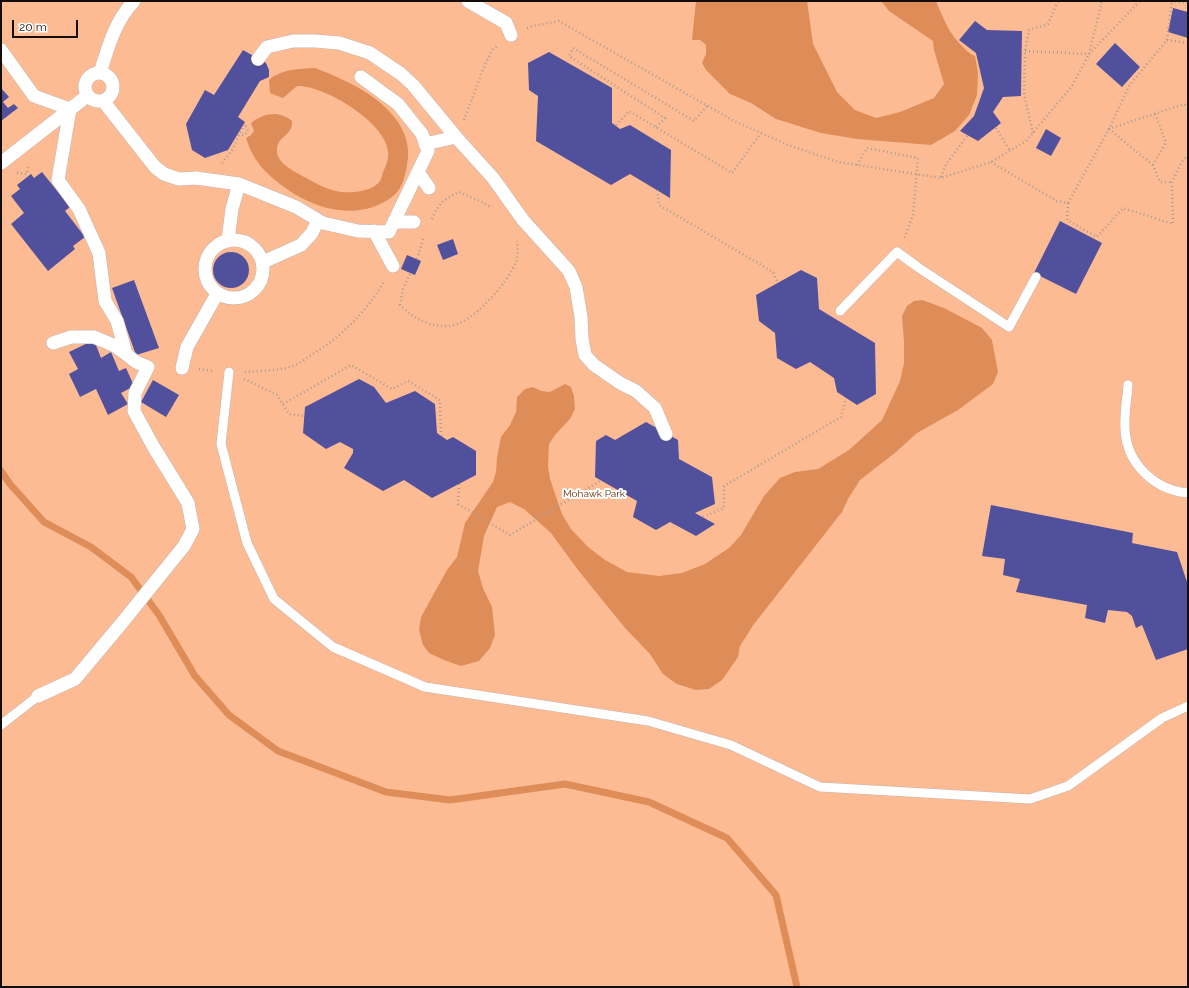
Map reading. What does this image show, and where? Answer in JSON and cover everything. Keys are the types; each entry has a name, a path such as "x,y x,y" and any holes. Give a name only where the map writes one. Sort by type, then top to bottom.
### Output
{"street":[{"path":"100,73 113,34 127,8 134,1"},
{"path":"468,1 506,24 512,35"},
{"path":"258,59 267,47 293,41 314,40 339,43 370,53 401,74 413,85 456,137 493,178 523,220 569,271 576,287 585,355 594,365 620,383 636,391 655,408 666,434"},
{"path":"1,50 34,96 70,109"},
{"path":"104,102 112,95 114,86 109,77 100,73 92,75 87,80 85,88 87,96 95,101 104,102 154,167 164,174 178,179 209,179 239,184 296,207 323,223 358,230 389,232 428,151 422,134 398,104 361,77"},
{"path":"1,163 87,96"},
{"path":"70,109 58,180 79,209 99,253 105,301 117,320 126,354"},
{"path":"425,144 456,137"},
{"path":"418,172 429,188"},
{"path":"228,240 232,209 239,184"},
{"path":"263,262 301,244 312,233 318,220"},
{"path":"394,222 414,222"},
{"path":"374,231 393,266"},
{"path":"237,239 254,247 263,262 263,272 260,282 255,290 246,296 227,298 218,294 210,287 205,278 204,268 206,258 211,249 219,243 228,240 237,239"},
{"path":"182,368 188,347 218,294"},
{"path":"38,696 75,679 184,546 193,529 188,503 153,446 134,411 135,393 148,367 136,362 113,345 94,337 71,337 53,343"}],"lane":[{"path":"840,311 898,252 919,268 1009,327 1036,277"},
{"path":"229,372 221,444 247,543 274,599 333,647 425,687 648,720 731,746 820,787 1030,799 1068,786 1162,718 1188,706"},
{"path":"1128,385 1125,429 1129,451 1140,470 1157,484 1178,492 1188,493"},
{"path":"1,725 38,696"}],"path":[{"path":"1033,133 1024,94 1025,51 1029,30 1048,24 1058,1"},
{"path":"456,137 492,50 512,35 533,26 559,21 734,122 788,145 838,162 941,178 991,162 1026,141 1072,86 1089,54 1102,1"},
{"path":"1025,51 1089,54 1140,1"},
{"path":"1188,3 1171,1 1167,40 1129,86 1110,129 1068,203 1067,220 1097,237 1123,208 1173,224 1172,182 1183,160 1188,156"},
{"path":"1167,40 1188,43"},
{"path":"656,127 665,118 569,56 573,48 694,121 707,106"},
{"path":"1110,129 1184,104 1188,106"},
{"path":"616,125 628,111 732,173 762,133"},
{"path":"1153,165 1166,142 1155,114"},
{"path":"996,128 1010,151"},
{"path":"1110,129 1153,165 1160,182 1172,182"},
{"path":"209,179 233,149 238,135"},
{"path":"941,178 946,164 968,135"},
{"path":"857,166 868,148 918,158 913,215 906,237 898,252"},
{"path":"991,162 1058,201 1068,203"},
{"path":"657,190 659,205 773,272 778,283"},
{"path":"431,220 434,212 444,199 458,192 482,202 494,209"},
{"path":"417,259 425,234"},
{"path":"411,273 404,289 400,305 412,316 430,324 451,326 466,319 481,307 496,294 509,276 517,261 517,242 515,236"},
{"path":"182,368 229,372 263,371 294,366 330,344 355,322 378,292 393,266"},
{"path":"283,404 351,365 392,389 408,381 440,400 441,436"},
{"path":"229,372 277,395 289,414 304,416"},
{"path":"703,517 724,508 724,486 841,417 846,398"},
{"path":"459,484 458,504 510,535 600,481"}],"green space":[{"name":"Mohawk Park","path":"1,1 1188,1 1188,987 1,987"}],"shaded area":[{"path":"696,1 807,1 813,44 837,92 855,110 876,118 900,112 934,98 944,84 934,50 933,41 889,11 881,1 936,1 947,26 954,37 968,52 975,56 978,72 977,95 969,115 955,131 931,145 857,139 821,133 776,119 751,103 730,94 706,70 702,63 706,54 706,45 700,40 692,40"},
{"path":"315,68 361,89 381,103 401,127 406,138 408,148 408,159 405,173 400,189 384,202 372,207 346,211 320,206 307,201 277,182 260,166 252,154 246,138 254,131 251,123 266,115 282,115 292,121 292,126 279,142 277,152 281,161 289,168 315,183 329,189 343,192 357,192 374,187 380,181 387,162 388,151 384,140 376,128 365,117 337,98 309,87 297,86 283,98 270,93 269,80 274,76 290,70"},
{"path":"922,300 944,308 982,328 992,340 998,372 993,384 958,410 917,433 896,452 860,480 842,512 754,624 740,646 738,657 722,680 709,689 696,690 677,684 663,674 650,654 625,628 578,570 551,533 524,509 510,502 497,507 484,536 478,571 483,588 492,607 495,635 490,648 479,661 461,666 429,653 423,645 419,630 421,617 447,570 457,557 465,523 493,482 496,472 501,437 510,425 516,412 517,397 525,389 533,387 541,391 550,392 565,384 571,387 574,396 575,409 570,419 549,444 548,466 550,479 562,514 571,529 588,547 605,560 627,572 659,576 682,573 705,564 729,548 741,535 764,496 780,478 795,472 818,469 849,450 882,420 900,381 904,363 902,316 907,306 914,301"}],"building":[{"path":"1173,8 1188,12 1188,38 1168,32"},
{"path":"975,21 987,30 1022,31 1021,96 1003,97 993,112 1001,123 978,141 960,131 974,116 984,88 976,53 959,40"},
{"path":"1115,43 1140,67 1122,87 1096,64"},
{"path":"243,50 266,63 269,70 269,77 260,81 238,117 245,122 228,150 205,158 192,150 186,124 205,90 214,95"},
{"path":"549,52 612,88 612,123 620,129 630,125 671,150 670,198 630,174 611,185 536,141 538,96 529,90 528,63"},
{"path":"1,88 9,97 3,102 8,108 14,104 18,108 1,121"},
{"path":"1046,129 1061,138 1051,156 1036,148"},
{"path":"42,172 70,207 65,211 85,237 73,246 75,249 48,271 11,224 24,213 11,196 20,189 17,185 31,174 34,178"},
{"path":"1060,221 1102,243 1076,294 1034,273"},
{"path":"453,239 458,254 443,260 437,245"},
{"path":"235,252 244,257 248,263 248,277 244,283 235,288 227,288 218,283 214,277 213,266 218,257 224,253"},
{"path":"407,255 421,261 415,275 401,269"},
{"path":"801,270 817,278 819,309 875,343 876,394 857,405 837,392 834,378 810,362 796,369 777,358 775,333 759,321 756,295"},
{"path":"134,280 159,348 136,355 112,288"},
{"path":"94,340 101,358 111,352 119,371 126,368 134,386 121,393 128,404 108,415 96,389 80,397 69,374 78,369 69,352"},
{"path":"359,379 374,387 386,403 415,391 435,404 437,433 447,440 453,437 476,451 476,475 432,498 404,480 383,491 344,468 353,453 353,449 340,442 326,449 303,433 305,407"},
{"path":"153,380 179,395 166,417 141,402"},
{"path":"646,422 678,440 679,459 712,477 715,504 695,513 715,524 696,536 670,522 656,530 633,517 637,501 595,477 596,441 606,435 615,440"},
{"path":"991,505 1133,533 1132,543 1177,552 1188,585 1188,649 1156,660 1142,625 1136,628 1132,616 1127,612 1108,610 1105,623 1085,618 1087,605 1016,592 1020,579 1003,575 1005,559 982,556"}],"waterway":[{"path":"1,471 10,484 44,522 91,547 131,577 159,615 195,676 229,715 278,751 386,792 450,800 565,784 649,802 727,838 776,895 797,987"}]}
